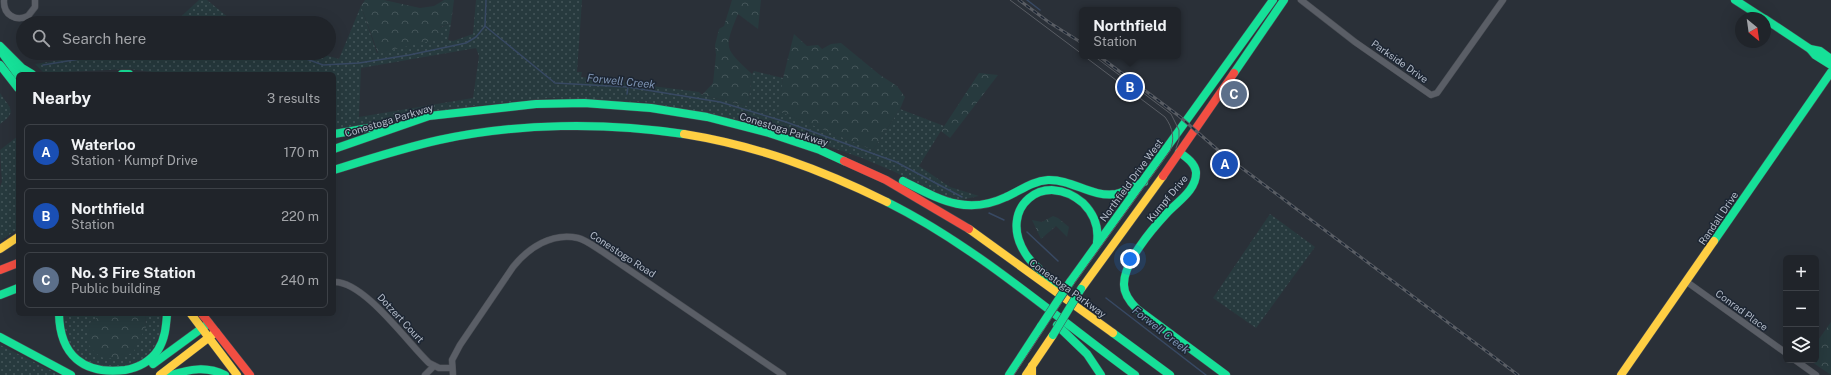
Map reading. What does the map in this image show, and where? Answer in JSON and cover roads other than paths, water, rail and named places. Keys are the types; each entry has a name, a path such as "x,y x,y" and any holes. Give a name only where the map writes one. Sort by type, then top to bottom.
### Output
{"main road":[{"name":"Northfield Drive West","path":"1009,375 1097,242 1144,182 1229,59 1273,0"},
{"path":"1026,375 1081,290 1284,0"},
{"path":"1735,0 1753,12"},
{"path":"1771,24 1810,49 1815,56 1831,65"},
{"path":"0,46 22,68 29,72"},
{"path":"1810,49 1820,51 1831,59"},
{"path":"0,50 16,72"},
{"path":"1229,59 1236,57 1242,60"},
{"path":"0,65 16,85"},
{"name":"Randall Drive","path":"1621,375 1687,282 1831,72"},
{"name":"Conestoga Parkway","path":"336,148 429,116 536,104 584,103 651,108 707,117 761,131 820,150 886,180 922,200 982,237 1170,375"},
{"path":"1193,110 1203,117"},
{"path":"336,134 429,116"},
{"path":"336,169 367,159 437,141 489,131 544,126 591,126 655,130 705,138 770,153 837,178 889,203 935,229 1135,375"},
{"name":"Kumpf Drive","path":"1179,152 1192,161 1196,173 1195,181 1182,198 1159,222 1133,260 1125,275 1124,284 1126,293 1131,303 1137,309 1226,375"},
{"path":"841,159 863,164 944,201 962,207 980,206 998,201 1034,183 1049,180 1070,182 1099,194 1108,195 1125,191 1134,185 1144,182"},
{"path":"1097,242 1098,226 1091,213 1083,202 1074,194 1061,189 1050,189 1037,192 1025,202 1017,214 1015,228 1017,236 1026,254 1114,334"},
{"path":"0,249 16,238"},
{"path":"0,270 16,264"},
{"path":"1011,283 1083,349 1098,368 1101,375"},
{"path":"0,295 16,289"},
{"path":"59,316 59,325 67,347 73,358 89,369 108,374 130,374 158,361 209,323"},
{"path":"143,368 157,353 165,338 167,316"},
{"path":"193,316 237,375"},
{"path":"204,316 250,375"},
{"path":"160,375 175,365 216,332"},
{"path":"0,337 12,342 71,375"},
{"path":"1032,366 1032,375"},
{"path":"171,375 188,369 203,367 225,375"}],"street":[{"path":"4,0 6,11"},
{"path":"27,16 35,7 35,0"},
{"name":"Parkside Drive","path":"1301,0 1355,42 1432,94 1437,93 1503,0"},
{"path":"0,5 12,16 16,17"},
{"name":"Conestogo Road","path":"452,368 452,360 460,345 507,275 521,257 538,245 549,240 563,237 579,238 602,252 783,375"},
{"name":"Dotzert Court","path":"336,282 355,288 367,297 427,361 434,366"},
{"name":"Conrad Place","path":"1687,282 1783,351"},
{"path":"1799,363 1816,375"},
{"path":"425,375 434,366 452,368 454,375"}],"waterway":[{"path":"485,26 486,0"},
{"path":"1027,0 1040,10"},
{"name":"Forwell Creek","path":"485,26 555,83 628,87 720,102 786,122 896,162 962,197"},
{"name":"Forwell Creek","path":"309,60 323,65 359,63 409,55 466,43 476,37 485,26"},
{"name":"Forwell Creek","path":"43,65 74,60"},
{"name":"Forwell Creek","path":"627,94 628,87"},
{"name":"Forwell Creek","path":"989,213 1004,220"},
{"name":"Forwell Creek","path":"1027,232 1058,261"},
{"name":"Forwell Creek","path":"1106,298 1206,375"}],"tram line":[{"path":"1010,0 1079,52"},
{"path":"1014,375 1074,284 1172,147 1173,138 1170,125 1165,117 1088,59"},
{"path":"1098,59 1171,114 1179,130 1179,140 1176,148"}],"railway":[{"path":"1019,0 1050,23 1079,41"},
{"path":"1103,59 1179,116 1219,151 1518,375"}],"place":[{"name":"Northfield","path":"1130,87"},
{"name":"No. 3 Fire Station","path":"1234,94"},
{"name":"Waterloo","path":"1225,164"}]}
